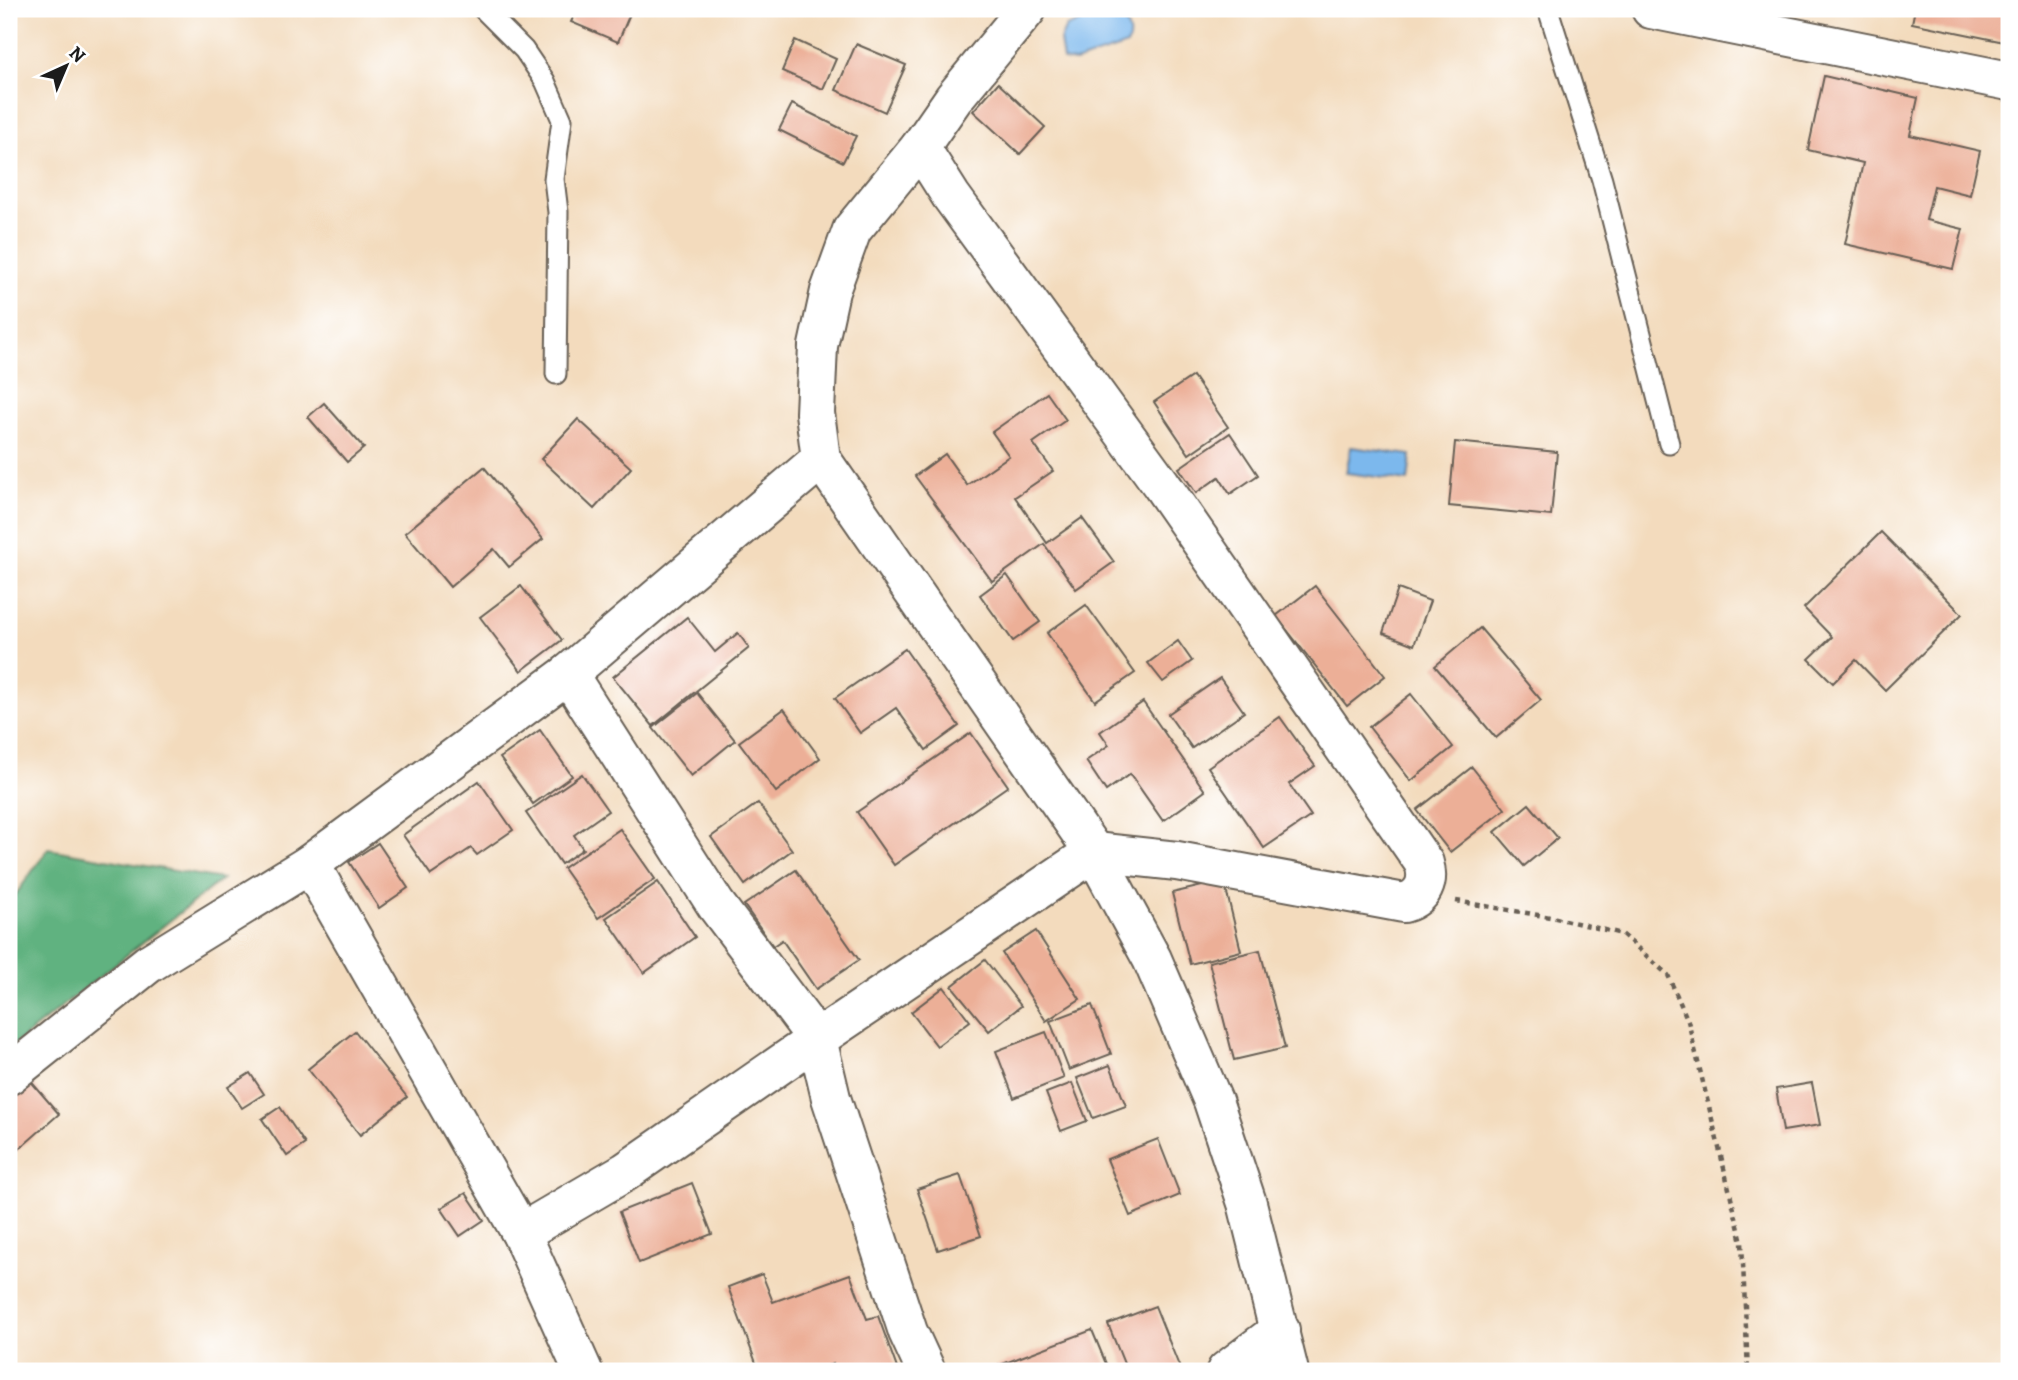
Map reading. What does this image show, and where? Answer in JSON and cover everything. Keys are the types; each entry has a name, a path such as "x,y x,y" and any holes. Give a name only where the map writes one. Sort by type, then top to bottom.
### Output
{"street":[{"path":"1027,9 852,230 830,291 818,346 815,413 821,459 1094,852 1152,959 1213,1101 1247,1203 1289,1371"},
{"path":"1651,9 2009,81"},
{"path":"521,1233 625,1172 817,1038 1094,852 1177,861 1404,903 1420,894 1426,884 1424,863 1161,484 951,196 920,147"},
{"path":"9,1075 148,964 310,864 568,674 821,459"},
{"path":"568,674 716,905 817,1038 831,1098 908,1332 926,1371"},
{"path":"310,864 521,1233 583,1371"},
{"path":"1226,1371 1280,1330"}],"lane":[{"path":"483,9 523,50 545,81 562,120 554,179 558,212 556,374"},
{"path":"1548,9 1602,180 1669,444"}],"path":[{"path":"1420,894 1622,934 1668,975 1688,1021 1741,1242 1748,1371"}],"green space":[{"path":"48,849 222,879 9,1049 9,904"}],"water":[{"path":"1095,16 1122,19 1129,31 1127,45 1075,62 1063,60 1060,40 1066,27"},
{"path":"1351,447 1411,455 1408,481 1346,473"}],"building":[{"path":"577,9 632,9 618,42 571,22"},
{"path":"1915,9 2009,9 2009,43 1912,23"},
{"path":"795,40 836,59 823,89 782,71"},
{"path":"856,44 906,65 885,112 836,90"},
{"path":"1824,76 1918,98 1910,135 1980,151 1970,195 1934,186 1926,220 1963,229 1953,269 1845,244 1863,163 1808,150"},
{"path":"998,83 1045,127 1020,154 973,111"},
{"path":"792,104 856,136 843,162 779,130"},
{"path":"1193,376 1228,427 1189,454 1154,402"},
{"path":"1047,393 1066,420 1033,443 1053,471 1015,497 1047,543 1082,518 1114,562 1076,589 1044,544 992,581 915,476 945,454 967,485 1009,456 992,432"},
{"path":"324,403 364,448 347,462 308,417"},
{"path":"578,419 631,468 594,509 541,459"},
{"path":"1230,433 1258,475 1230,494 1219,477 1196,493 1179,468"},
{"path":"1455,442 1557,452 1551,516 1449,506"},
{"path":"484,467 543,539 509,567 494,549 450,587 405,533"},
{"path":"1881,532 1962,614 1885,690 1856,660 1833,683 1809,659 1832,637 1804,608"},
{"path":"1007,575 1040,622 1013,641 980,595"},
{"path":"521,586 562,640 521,671 480,617"},
{"path":"1315,586 1385,676 1347,706 1276,616"},
{"path":"1398,589 1430,601 1414,645 1383,633"},
{"path":"1086,605 1135,673 1095,701 1047,633"},
{"path":"687,617 715,652 738,633 749,648 653,726 613,677"},
{"path":"1480,628 1541,700 1496,738 1435,666"},
{"path":"1178,641 1192,661 1163,682 1148,663"},
{"path":"905,649 959,726 926,750 896,708 860,733 835,698"},
{"path":"1220,678 1244,712 1192,748 1168,714"},
{"path":"697,693 735,740 691,776 653,728"},
{"path":"1411,694 1453,747 1411,781 1369,727"},
{"path":"1143,702 1205,791 1163,821 1130,774 1106,791 1086,761 1109,745 1100,732"},
{"path":"784,709 820,758 776,792 739,742"},
{"path":"1280,717 1315,766 1289,784 1311,816 1264,848 1208,767"},
{"path":"540,730 572,776 533,804 500,758"},
{"path":"971,733 1008,786 894,865 857,812"},
{"path":"1472,767 1505,809 1450,852 1417,810"},
{"path":"582,774 608,811 574,835 583,849 561,864 526,813"},
{"path":"479,781 513,830 477,855 471,848 431,875 403,835"},
{"path":"758,803 792,850 745,885 711,837"},
{"path":"1529,804 1558,838 1524,866 1495,832"},
{"path":"620,829 655,879 598,918 563,868"},
{"path":"378,843 408,888 379,908 349,862"},
{"path":"796,870 859,960 816,989 782,940 773,946 744,905"},
{"path":"1224,881 1241,951 1190,964 1172,893"},
{"path":"658,882 695,937 644,973 606,918"},
{"path":"1036,931 1080,999 1046,1021 1002,953"},
{"path":"1260,950 1285,1048 1234,1060 1209,962"},
{"path":"985,960 1021,1006 989,1031 952,986"},
{"path":"944,987 970,1021 937,1046 911,1012"},
{"path":"1092,1005 1111,1054 1069,1070 1050,1021"},
{"path":"355,1031 407,1097 360,1135 308,1069"},
{"path":"1046,1032 1064,1078 1014,1098 996,1051"},
{"path":"1110,1065 1126,1106 1093,1118 1077,1078"},
{"path":"250,1073 264,1094 242,1108 228,1087"},
{"path":"28,1078 59,1114 9,1158 9,1094"},
{"path":"1072,1083 1087,1121 1061,1131 1046,1093"},
{"path":"1812,1083 1820,1125 1783,1131 1776,1089"},
{"path":"280,1107 305,1144 287,1156 262,1119"},
{"path":"1158,1139 1180,1195 1130,1216 1107,1159"},
{"path":"960,1175 981,1236 938,1250 917,1189"},
{"path":"692,1183 712,1234 639,1263 619,1212"},
{"path":"466,1193 484,1220 460,1236 441,1208"},
{"path":"762,1274 773,1302 850,1274 867,1319 878,1316 898,1371 836,1371 833,1364 813,1371 759,1371 728,1287"},
{"path":"1155,1306 1181,1371 1127,1371 1108,1324"},
{"path":"1092,1330 1109,1371 984,1371"}]}
